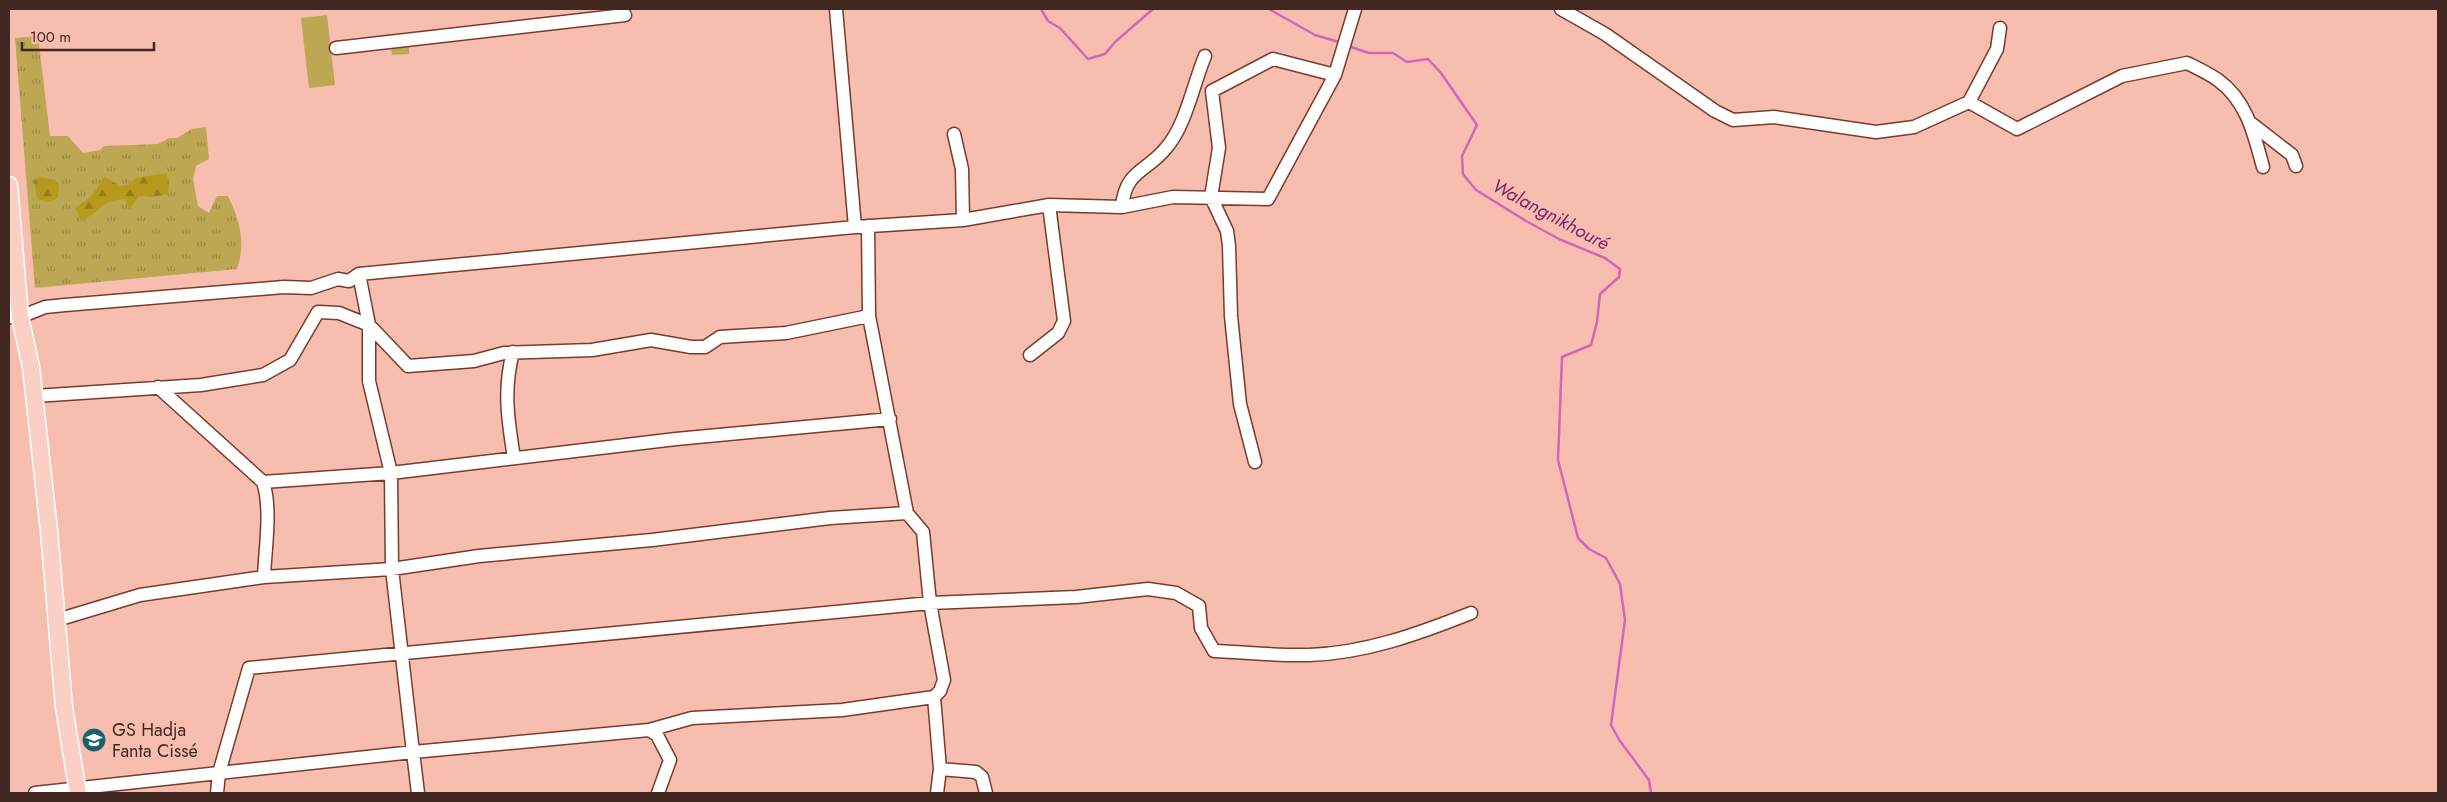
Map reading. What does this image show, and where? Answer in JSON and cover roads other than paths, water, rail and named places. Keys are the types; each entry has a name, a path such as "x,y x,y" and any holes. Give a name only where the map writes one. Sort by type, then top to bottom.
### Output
{"main road":[{"path":"9,185 14,317 32,367 64,707 77,791"}],"street":[{"path":"35,793 77,791 219,773 413,752 649,730 692,718 842,710 934,697 940,692 944,680 930,604 923,532 907,513 869,316 861,226 836,9"},
{"path":"14,317 46,307 284,287 311,288 338,279 349,281 360,274 861,226 963,220 1049,205 1122,207 1173,197 1268,199 1335,75 1355,9"},
{"path":"1561,9 1605,34 1716,111 1733,120 1774,117 1876,132 1914,127 1969,102 1997,49 2000,28"},
{"path":"336,48 625,15"},
{"path":"1122,207 1123,196 1129,180 1166,148 1183,120 1204,56"},
{"path":"1255,462 1240,404 1231,316 1230,246 1227,232 1211,197 1219,148 1212,91 1273,59 1335,75"},
{"path":"1969,102 2017,129 2122,76 2187,63 2218,80 2240,102 2252,124 2263,168"},
{"path":"2252,124 2292,155 2296,166"},
{"path":"954,134 962,169 963,220"},
{"path":"1030,355 1058,333 1064,321 1049,205"},
{"path":"360,274 369,325 369,381 391,472 392,570 418,793"},
{"path":"35,396 201,385 263,375 290,360 318,312 339,313 369,325 408,366 474,361 496,354 513,352 592,350 652,340 691,347 705,347 720,337 786,333 869,316"},
{"path":"513,352 508,372 506,404 514,458"},
{"path":"158,387 263,482 266,530 264,577"},
{"path":"263,482 391,472 676,439 890,420"},
{"path":"57,620 140,596 264,577 392,570 479,556 652,540 830,518 907,513"},
{"path":"217,793 219,773 248,668 401,652 930,604 1076,597 1148,589 1176,592 1199,606 1200,628 1214,651 1310,655 1372,647 1408,637 1471,613"},
{"path":"934,697 940,769 937,793"},
{"path":"649,730 657,735 670,760 658,793"},
{"path":"940,769 976,772 982,777 986,793"}],"waterway":[{"name":"Walangnikhouré","path":"1041,9 1048,21 1060,28 1088,59 1105,54 1115,42 1153,9"},
{"name":"Walangnikhouré","path":"1269,9 1315,35 1339,42"},
{"name":"Walangnikhouré","path":"1351,47 1369,53 1393,53 1407,62 1428,59 1441,73 1477,125 1462,156 1463,174 1476,190 1526,221 1559,239 1605,258 1620,269 1619,277 1600,294 1597,322 1591,345 1562,357 1558,460 1578,538 1589,549 1606,558 1620,584 1625,620 1611,725 1620,741 1649,780 1651,793"}],"place":[{"name":"GS Hadja Fanta Cissé","path":"94,740"}]}
